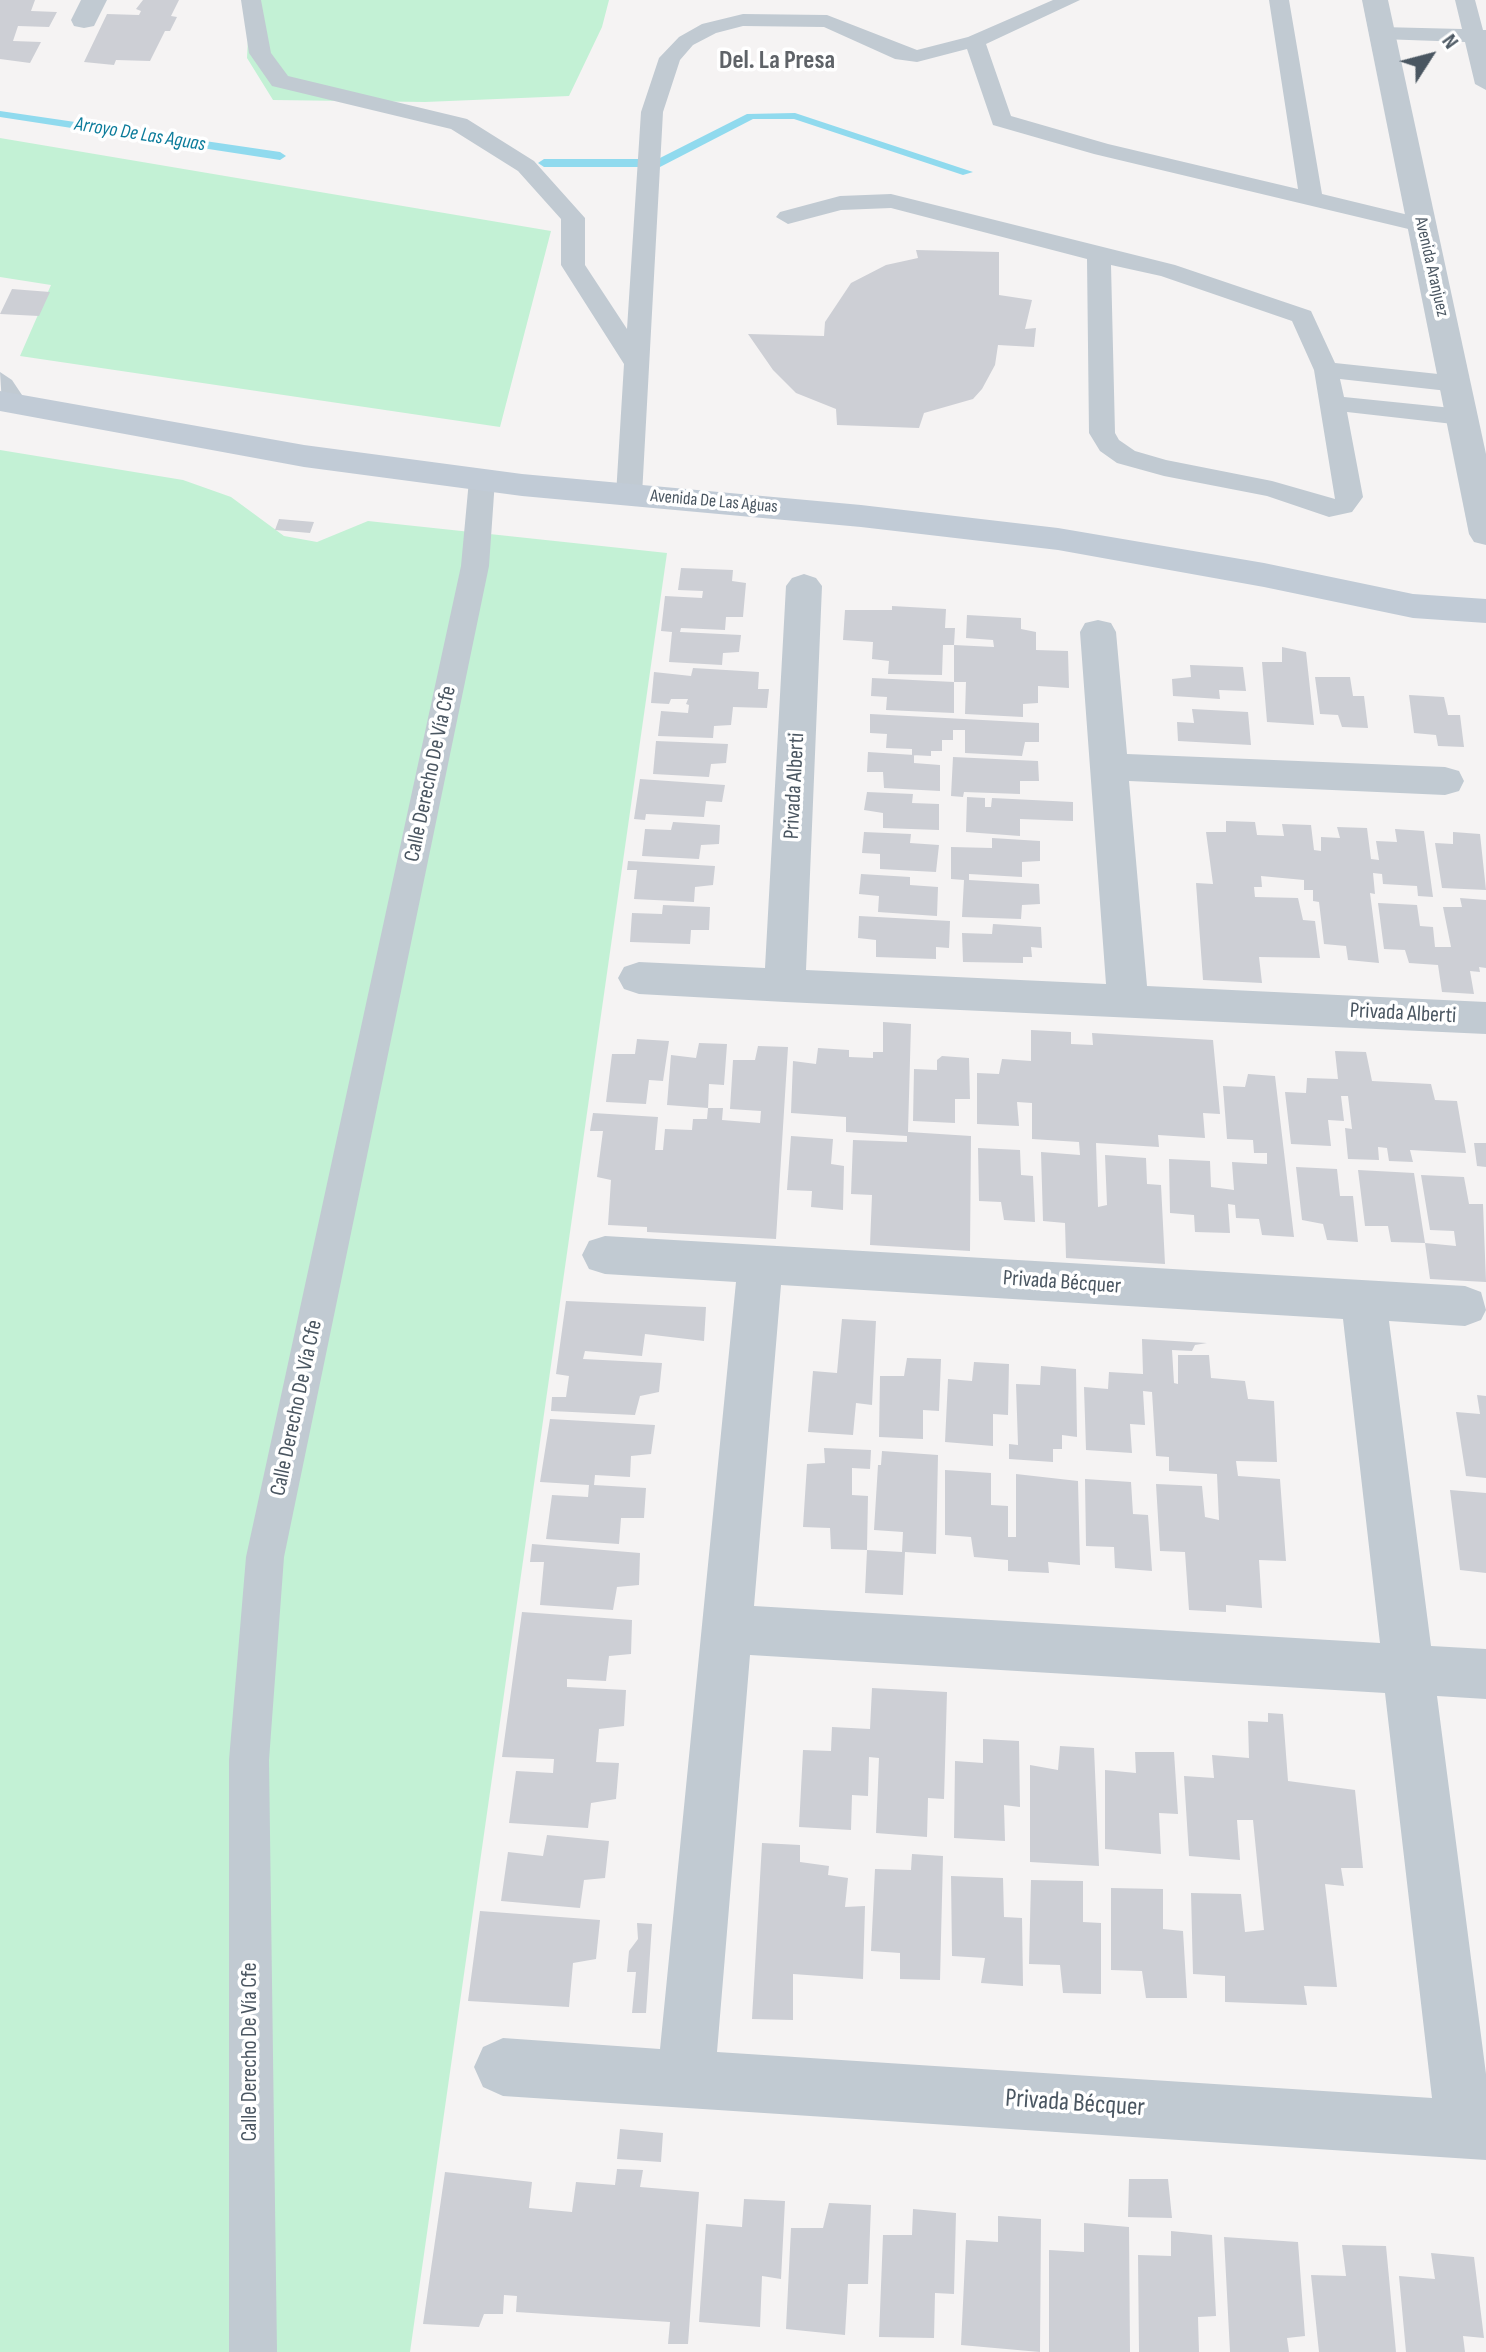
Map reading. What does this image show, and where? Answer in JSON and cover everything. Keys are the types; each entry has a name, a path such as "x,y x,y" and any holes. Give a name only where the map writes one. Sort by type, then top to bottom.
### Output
{"main road":[{"name":"Avenida De Las Aguas","path":"5,395 304,456 482,480 1058,539 1264,575 1413,606 1486,611"},
{"name":"Avenida De Las Aguas","path":"1413,606 1486,640"}],"street":[{"name":"Avenida Aranjuez","path":"1375,0 1486,534"},
{"name":"Privada Alberti","path":"785,986 804,586"},
{"path":"1098,632 1128,1001"},
{"path":"1109,767 1445,781"},
{"name":"Privada Alberti","path":"639,978 1486,1018"},
{"name":"Privada Bécquer","path":"605,1255 1465,1306"},
{"path":"686,2079 760,1265"},
{"name":"Privada Bécquer","path":"503,2067 1475,2130 1409,1671 1364,1302"},
{"path":"726,1629 1486,1674"}],"lane":[{"path":"251,0 260,53 280,81 459,124 526,166 573,218 573,265 637,364"},
{"path":"709,28 716,0"},
{"path":"629,495 652,112 670,58 686,41 709,28 743,20 827,21 903,54 935,54 975,41 1070,0"},
{"path":"1279,0 1311,199"},
{"path":"1465,0 1479,36 1486,84"},
{"path":"1381,33 1479,36"},
{"path":"975,41 1001,120 1102,149 1421,225"},
{"path":"788,217 840,203 891,201 1167,270 1292,310 1309,324 1326,370 1350,497 1343,506 1329,508 1272,489 1126,457 1109,445 1102,433 1099,255"},
{"path":"1326,370 1457,384"},
{"path":"1331,403 1462,417"},
{"name":"Calle Derecho De Vía Cfe","path":"253,2352 249,1760 265,1557 475,566 482,480"}],"green space":[{"path":"250,0 609,0 602,27 569,96 425,102 273,100 247,58"},
{"path":"0,138 551,231 500,427 20,356 51,285 0,277"},
{"path":"0,450 183,480 231,497 284,536 317,542 368,521 667,553 410,2352 0,2352"}],"building":[{"path":"0,0 35,0 31,11 57,12 49,27 18,26 13,41 41,42 30,63 0,59"},
{"path":"143,0 179,0 171,16 177,17 170,31 165,31 150,61 116,60 114,65 84,62 107,14 139,15 141,11 136,9"},
{"path":"916,250 999,252 999,295 1032,300 1025,329 1036,328 1034,347 998,345 995,365 973,399 924,413 919,428 837,425 836,409 796,393 773,370 748,334 824,336 825,322 851,283 886,265 918,258"},
{"path":"12,289 50,292 39,316 0,314"},
{"path":"279,519 314,522 310,533 275,530"},
{"path":"681,568 733,570 732,581 746,583 743,617 726,617 725,630 681,628 680,632 741,635 739,652 723,653 722,665 669,662 672,632 661,631 665,596 702,598 703,591 678,590"},
{"path":"892,606 946,609 945,628 955,628 954,645 943,645 942,675 888,674 889,661 872,659 873,642 843,640 845,610 892,610"},
{"path":"967,615 1021,618 1021,629 1036,632 1036,650 1068,651 1069,688 1038,686 1038,703 1023,704 1023,717 965,714 966,682 954,682 954,645 994,647 993,640 966,638"},
{"path":"1282,647 1306,652 1314,725 1267,722 1262,662 1282,662"},
{"path":"1190,665 1243,667 1246,691 1219,690 1220,699 1173,696 1172,679 1191,677"},
{"path":"693,668 759,672 758,689 769,689 767,708 733,707 731,725 714,726 713,738 658,736 661,711 688,713 689,705 686,704 688,699 671,699 669,704 651,703 654,672 691,676"},
{"path":"1315,677 1350,677 1353,696 1364,696 1368,728 1342,727 1338,715 1320,714"},
{"path":"872,678 954,682 954,713 886,710 887,697 871,696"},
{"path":"1409,695 1444,697 1448,715 1460,715 1464,747 1438,746 1436,735 1414,733"},
{"path":"1192,709 1248,712 1251,745 1178,741 1177,722 1194,723"},
{"path":"870,714 1039,723 1039,742 1025,742 1022,756 965,753 965,730 953,730 953,740 942,740 942,751 931,751 931,756 912,755 912,749 886,748 887,734 870,733"},
{"path":"656,741 728,744 726,763 711,764 709,777 653,774"},
{"path":"868,752 914,755 914,763 940,765 940,791 884,788 883,772 867,772"},
{"path":"953,757 1038,761 1039,781 1020,781 1020,794 964,792 963,797 951,796"},
{"path":"640,779 725,785 722,802 706,801 704,817 646,814 645,820 634,819"},
{"path":"867,792 913,794 912,803 939,804 939,830 883,828 883,813 864,810"},
{"path":"967,797 985,798 985,807 991,807 992,798 1073,802 1073,821 1020,819 1020,836 966,832"},
{"path":"1226,821 1255,822 1257,835 1284,836 1282,824 1311,825 1314,850 1321,851 1321,837 1340,838 1337,827 1367,828 1371,859 1379,860 1376,841 1397,842 1395,829 1424,831 1433,897 1418,896 1417,886 1383,884 1382,874 1373,873 1375,894 1370,893 1379,963 1348,960 1346,946 1324,944 1319,902 1313,901 1313,890 1304,890 1304,880 1261,876 1262,887 1254,887 1255,897 1298,898 1303,920 1315,921 1320,958 1259,957 1262,983 1203,980 1196,883 1213,884 1206,832 1226,832"},
{"path":"673,822 720,825 719,844 701,845 699,859 642,856 645,829 671,830"},
{"path":"864,832 911,834 910,843 939,845 936,872 880,869 880,854 862,853"},
{"path":"1453,832 1480,834 1486,890 1442,888 1435,843 1453,844"},
{"path":"992,838 1040,841 1040,861 1022,862 1022,877 969,874 969,880 1039,884 1040,904 1022,905 1021,919 962,917 964,880 951,879 951,847 992,848"},
{"path":"628,861 715,866 713,885 695,887 694,902 634,899 637,870 627,870"},
{"path":"861,874 910,877 910,885 938,887 937,916 878,912 879,896 859,894"},
{"path":"1460,898 1486,900 1486,968 1479,967 1480,972 1470,971 1474,994 1442,992 1438,965 1409,963 1405,950 1384,949 1378,903 1417,905 1420,926 1433,927 1435,947 1451,947 1443,907 1462,907"},
{"path":"663,905 710,907 709,930 691,930 690,944 630,942 632,913 662,914"},
{"path":"859,916 950,921 949,948 936,947 936,959 876,957 876,940 858,938"},
{"path":"993,924 1041,927 1042,948 1031,947 1032,957 1023,957 1023,963 963,962 962,933 992,934"},
{"path":"883,1022 911,1024 908,1132 971,1136 970,1251 870,1245 872,1195 851,1194 853,1140 907,1142 907,1136 846,1132 846,1117 791,1113 793,1061 816,1064 818,1048 849,1050 849,1057 873,1058 873,1052 883,1052"},
{"path":"1031,1030 1071,1032 1071,1044 1093,1045 1092,1033 1213,1040 1220,1114 1203,1113 1205,1138 1158,1135 1159,1147 1096,1143 1098,1207 1107,1205 1105,1155 1146,1158 1147,1184 1161,1185 1165,1264 1066,1258 1065,1223 1043,1221 1041,1152 1080,1155 1079,1142 1032,1139 1032,1103 1017,1102 1019,1126 977,1124 977,1073 999,1074 1002,1059 1031,1061"},
{"path":"637,1039 669,1041 663,1081 649,1080 646,1104 606,1102 612,1054 635,1054"},
{"path":"699,1043 727,1044 724,1085 709,1084 708,1108 667,1105 671,1055 696,1058"},
{"path":"758,1046 788,1047 776,1239 647,1232 647,1227 608,1225 611,1180 597,1177 603,1131 590,1131 593,1113 658,1117 655,1150 663,1150 665,1129 692,1130 693,1119 707,1119 708,1108 723,1108 722,1120 760,1123 761,1111 730,1109 733,1060 755,1060"},
{"path":"1335,1051 1366,1052 1372,1081 1431,1084 1435,1100 1457,1101 1466,1153 1410,1150 1413,1162 1389,1161 1387,1148 1378,1147 1379,1160 1348,1159 1345,1128 1352,1129 1348,1096 1341,1096 1344,1121 1328,1120 1331,1146 1291,1144 1285,1092 1306,1093 1307,1078 1338,1079"},
{"path":"942,1056 969,1058 970,1099 955,1099 955,1123 913,1121 914,1069 937,1070 937,1060"},
{"path":"1248,1074 1275,1076 1294,1237 1262,1235 1259,1219 1236,1218 1235,1205 1228,1204 1230,1233 1195,1232 1194,1215 1170,1213 1169,1159 1210,1161 1211,1187 1234,1190 1232,1162 1267,1164 1267,1153 1254,1153 1253,1140 1227,1139 1223,1086 1245,1087"},
{"path":"791,1136 833,1139 831,1164 844,1166 843,1210 811,1207 812,1191 787,1190"},
{"path":"1474,1143 1486,1143 1486,1167 1477,1166"},
{"path":"978,1148 1020,1150 1021,1175 1033,1176 1035,1222 1004,1220 1001,1202 979,1201"},
{"path":"1296,1167 1337,1169 1340,1196 1353,1196 1358,1242 1327,1240 1323,1224 1302,1220"},
{"path":"1358,1170 1414,1173 1425,1243 1391,1242 1388,1226 1365,1226"},
{"path":"1421,1175 1464,1177 1469,1204 1483,1204 1486,1282 1430,1279 1425,1243 1456,1246 1454,1231 1430,1230"},
{"path":"566,1301 706,1307 704,1341 645,1334 642,1356 585,1351 583,1359 662,1363 659,1392 640,1396 635,1415 551,1411 552,1397 566,1397 569,1376 556,1374"},
{"path":"842,1319 876,1321 872,1405 856,1403 853,1435 808,1432 813,1371 837,1373"},
{"path":"1142,1339 1207,1343 1195,1345 1192,1351 1172,1350 1174,1383 1178,1384 1178,1355 1209,1355 1211,1378 1245,1381 1248,1399 1274,1401 1277,1462 1236,1461 1238,1476 1280,1479 1286,1561 1259,1560 1262,1608 1226,1605 1226,1612 1189,1610 1185,1552 1160,1551 1156,1484 1202,1486 1205,1517 1219,1520 1217,1474 1169,1471 1169,1457 1156,1456 1152,1392 1143,1391 1145,1425 1130,1424 1132,1453 1086,1450 1084,1387 1108,1389 1109,1372 1143,1374"},
{"path":"907,1358 941,1359 939,1411 923,1410 923,1439 879,1437 880,1376 904,1376"},
{"path":"974,1362 1009,1364 1008,1415 993,1414 993,1446 945,1442 948,1379 972,1381"},
{"path":"1041,1366 1076,1369 1077,1437 1062,1435 1062,1449 1053,1449 1053,1462 1009,1459 1009,1444 1018,1445 1016,1384 1040,1385"},
{"path":"1477,1395 1486,1396 1486,1478 1466,1476 1456,1412 1480,1414"},
{"path":"550,1419 655,1425 651,1454 631,1456 630,1477 595,1475 594,1485 646,1488 644,1518 621,1518 619,1544 546,1539 552,1495 588,1497 589,1485 540,1482"},
{"path":"824,1448 871,1450 870,1469 852,1468 852,1495 868,1496 867,1550 831,1549 830,1528 803,1527 807,1464 825,1463"},
{"path":"882,1451 938,1455 936,1554 905,1552 903,1595 865,1593 867,1550 902,1552 903,1532 874,1530 878,1465 881,1465"},
{"path":"945,1470 991,1473 991,1505 1008,1506 1008,1537 1016,1537 1016,1474 1078,1481 1080,1565 1048,1562 1049,1573 1008,1571 1008,1560 974,1557 971,1537 945,1535"},
{"path":"1085,1479 1131,1482 1133,1514 1148,1515 1152,1571 1115,1568 1114,1547 1086,1546"},
{"path":"1450,1490 1486,1493 1486,1573 1460,1570"},
{"path":"532,1544 640,1553 639,1585 617,1587 613,1610 540,1605 544,1562 530,1562"},
{"path":"522,1612 632,1620 631,1654 609,1656 606,1681 567,1679 567,1687 626,1690 624,1726 599,1729 596,1762 619,1763 616,1799 591,1803 588,1828 509,1823 516,1771 553,1773 554,1759 502,1757"},
{"path":"872,1688 947,1692 944,1799 928,1798 927,1837 876,1833 879,1758 869,1757 868,1796 852,1795 851,1830 799,1827 803,1750 831,1751 832,1727 870,1729"},
{"path":"1268,1713 1283,1714 1288,1781 1355,1790 1363,1868 1341,1868 1344,1886 1325,1884 1337,1987 1304,1986 1307,2005 1225,2002 1225,1976 1193,1974 1191,1893 1241,1894 1245,1932 1264,1930 1253,1820 1237,1820 1240,1860 1189,1856 1184,1776 1214,1778 1212,1755 1249,1758 1248,1721 1268,1722"},
{"path":"983,1739 1019,1741 1020,1807 1004,1805 1005,1841 954,1838 955,1761 983,1763"},
{"path":"1060,1746 1094,1748 1099,1866 1030,1862 1030,1765 1058,1770"},
{"path":"1135,1752 1174,1752 1178,1814 1159,1813 1161,1854 1105,1849 1105,1770 1136,1773"},
{"path":"547,1835 609,1841 605,1878 584,1880 580,1908 501,1901 508,1852 543,1856"},
{"path":"762,1843 800,1845 800,1862 829,1866 828,1875 848,1878 845,1907 865,1906 863,1979 793,1974 793,2020 752,2019"},
{"path":"912,1854 943,1856 940,1980 900,1979 900,1953 871,1951 875,1869 911,1870"},
{"path":"951,1876 1003,1878 1004,1917 1022,1918 1023,1986 981,1983 985,1958 952,1956"},
{"path":"1031,1880 1083,1881 1083,1922 1101,1923 1101,1994 1063,1993 1060,1965 1029,1964"},
{"path":"1111,1888 1163,1889 1163,1929 1183,1931 1187,1998 1146,1998 1142,1971 1111,1970"},
{"path":"480,1911 600,1920 596,1959 573,1963 569,2007 468,2001"},
{"path":"637,1923 652,1924 646,2013 632,2013 636,1972 627,1972 629,1951 638,1939"},
{"path":"620,2129 663,2133 661,2162 617,2159"},
{"path":"617,2169 643,2170 640,2187 699,2192 688,2344 668,2344 670,2322 516,2312 517,2296 504,2295 503,2314 484,2314 479,2327 423,2324 445,2172 532,2182 529,2208 572,2212 576,2182 615,2185"},
{"path":"1129,2179 1168,2179 1172,2218 1128,2217"},
{"path":"744,2199 785,2201 781,2279 762,2276 760,2327 699,2322 706,2224 742,2227"},
{"path":"829,2203 871,2205 868,2284 848,2284 845,2335 786,2329 791,2228 823,2228"},
{"path":"913,2209 956,2213 954,2294 935,2293 934,2338 879,2337 883,2235 912,2235"},
{"path":"998,2216 1041,2219 1040,2352 961,2345 966,2240 998,2242"},
{"path":"1084,2223 1129,2227 1130,2352 1049,2352 1049,2250 1084,2252"},
{"path":"1171,2231 1212,2235 1216,2316 1198,2317 1199,2352 1139,2352 1138,2255 1171,2256"},
{"path":"1224,2237 1298,2242 1305,2336 1287,2338 1289,2352 1230,2352"},
{"path":"1342,2245 1386,2246 1396,2352 1319,2352 1311,2275 1346,2276"},
{"path":"1431,2253 1474,2257 1484,2338 1463,2336 1465,2352 1406,2352 1399,2276 1435,2279"}],"waterway":[{"name":"Arroyo De Las Aguas","path":"0,114 280,156"},
{"path":"544,163 660,163 751,116 795,116 967,172"}],"district":[{"name":"Del. La Presa","path":"777,61"}]}
